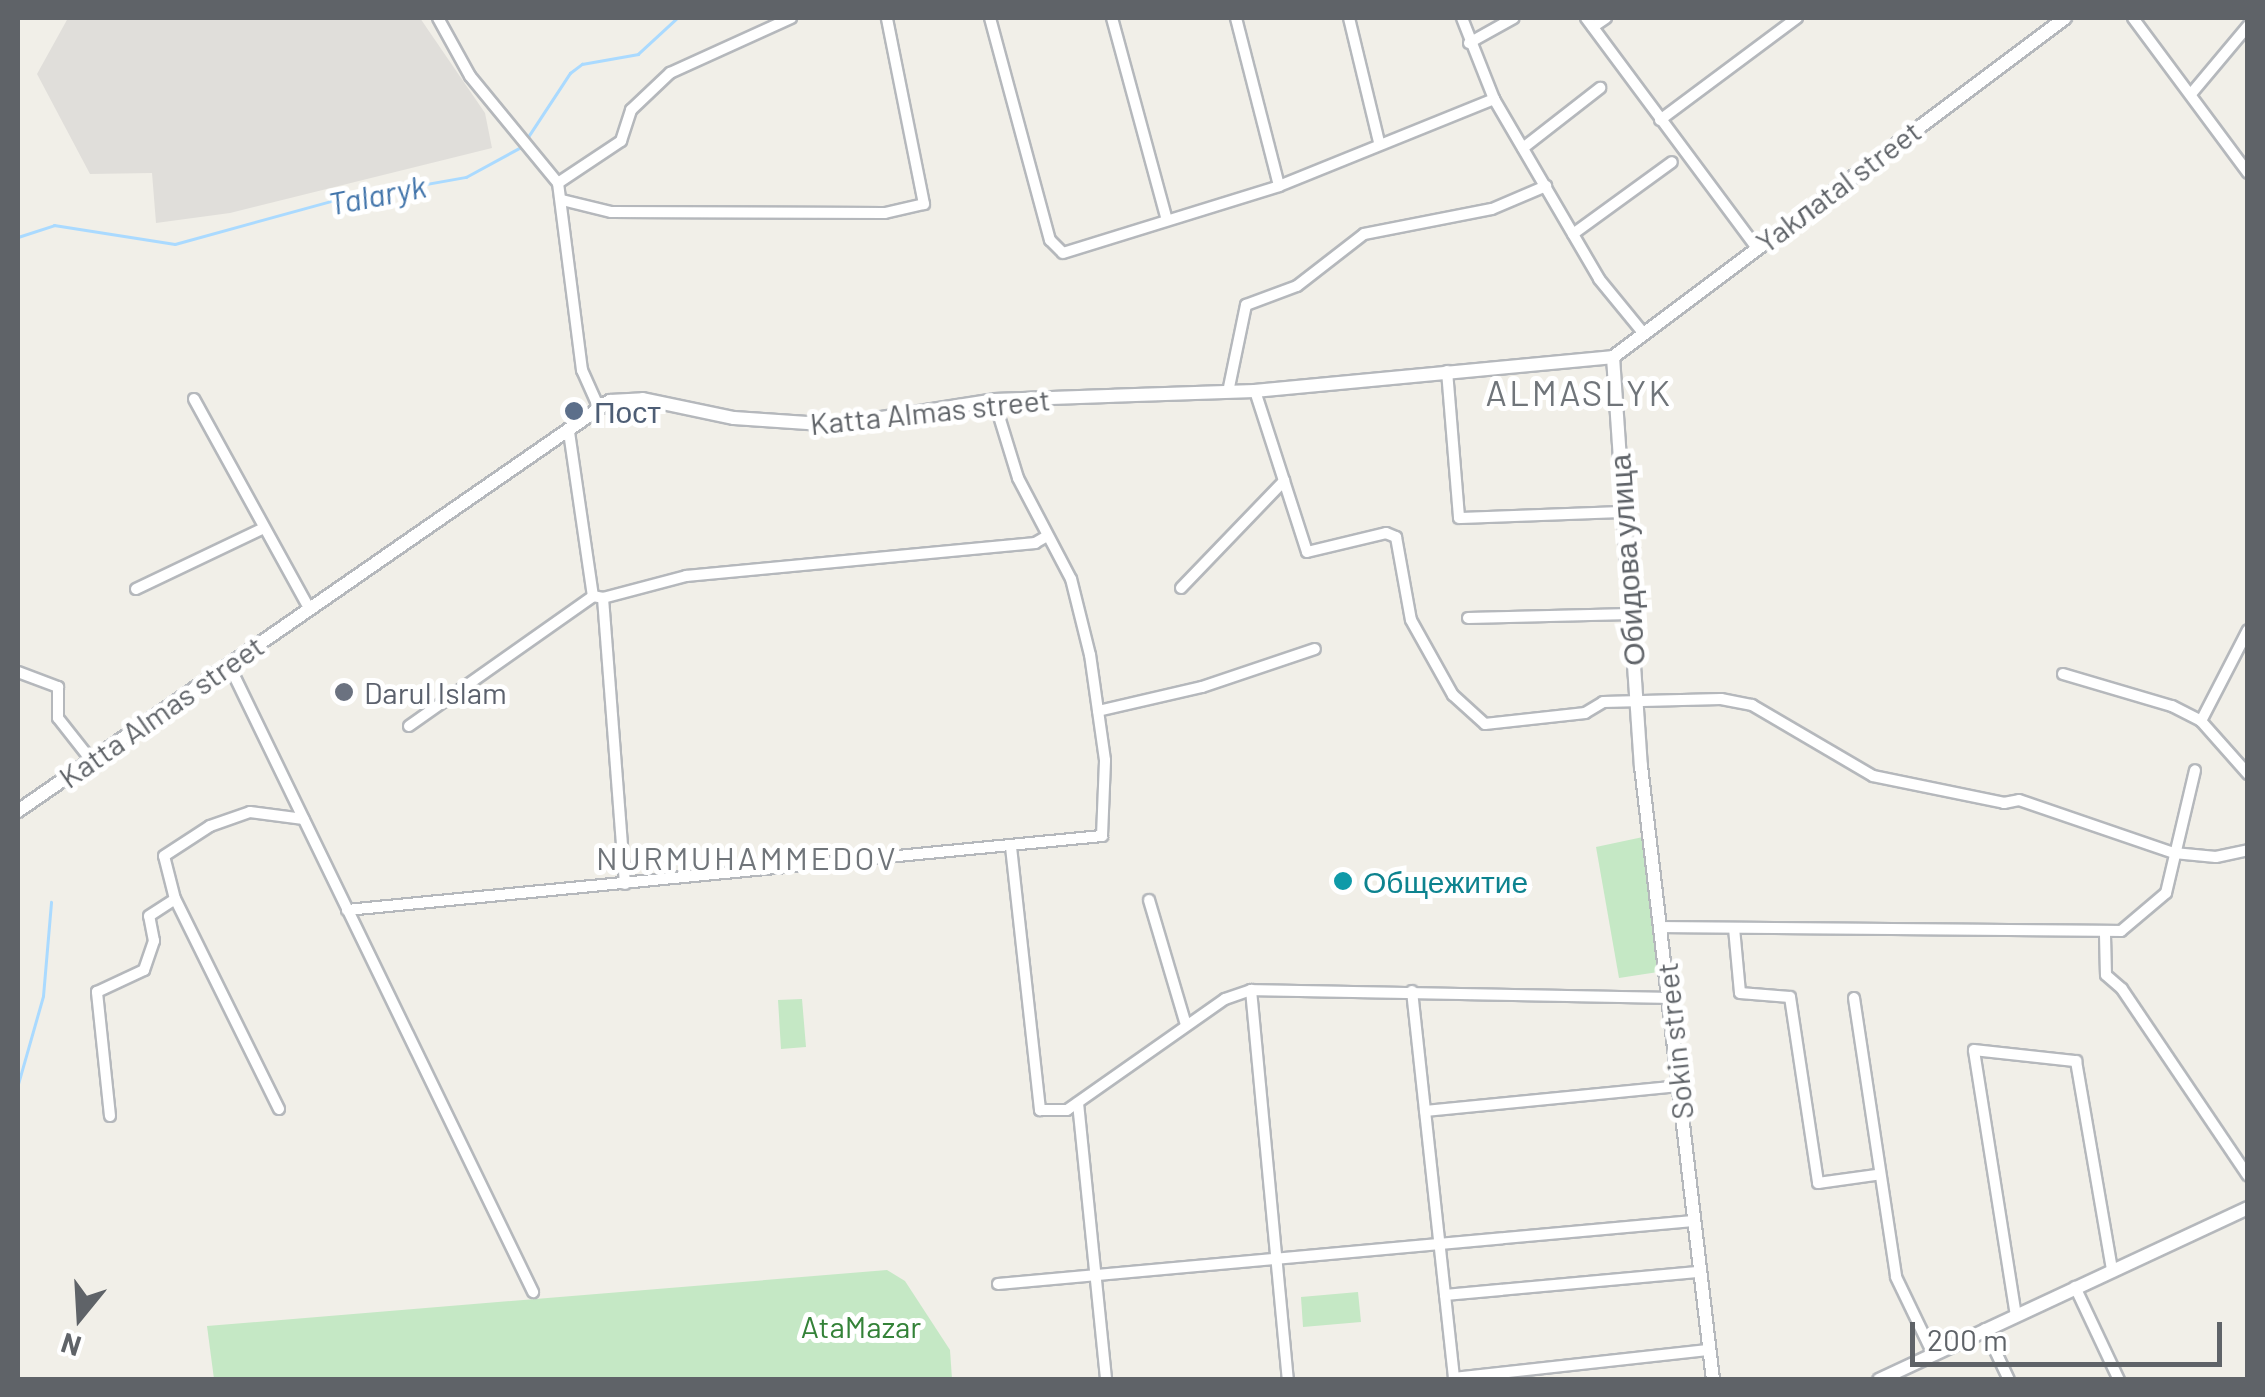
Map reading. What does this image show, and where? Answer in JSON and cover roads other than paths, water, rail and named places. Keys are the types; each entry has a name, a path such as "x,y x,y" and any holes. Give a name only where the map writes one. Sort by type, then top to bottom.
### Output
{"street":[{"path":"438,18 470,76 558,184 582,370 599,408"},
{"path":"558,184 621,142 631,110 670,73 790,18"},
{"path":"562,200 630,212 886,213 924,204 888,18"},
{"path":"990,18 1050,240 1062,253 1279,186 1379,142 1494,99"},
{"path":"1112,18 1167,220"},
{"path":"1236,18 1279,186"},
{"path":"1349,18 1379,142"},
{"path":"1462,18 1468,43 1494,99 1573,234 1644,334"},
{"path":"1468,43 1514,18"},
{"path":"1606,18 1589,22 1756,247"},
{"path":"1660,120 1797,18"},
{"name":"Yakлatal street","path":"1612,357 2065,18"},
{"path":"2133,18 2248,173"},
{"path":"2191,94 2248,26"},
{"path":"1523,148 1600,88"},
{"path":"1573,234 1672,162"},
{"path":"1228,392 1246,305 1297,286 1364,234 1492,209 1546,186"},
{"name":"Katta Almas street","path":"18,811 570,432 599,408 624,398 734,418 837,426 994,400 1254,391 1612,357"},
{"name":"Обидова улица","path":"1612,357 1636,703"},
{"path":"1446,370 1459,518 1623,512"},
{"path":"1254,391 1308,552 1386,532 1396,537 1411,620 1454,694 1485,724 1585,713 1602,702 1721,699 1752,705 1873,776 2004,803 2019,800 2174,853 2216,857 2248,850"},
{"path":"194,400 309,608"},
{"path":"346,910 1099,838 1106,830 1098,711 1071,579 1018,478 994,400"},
{"path":"570,432 598,598 625,884"},
{"path":"1181,588 1284,481"},
{"path":"136,589 262,529"},
{"path":"409,726 598,598 686,576 1035,543 1048,536"},
{"path":"1468,618 1631,614"},
{"path":"2201,721 2248,630"},
{"path":"1098,711 1202,687 1315,649"},
{"path":"229,665 533,1292"},
{"path":"18,672 58,687 58,718 92,760"},
{"path":"2062,674 2201,721 2248,774"},
{"name":"Sokin street","path":"1636,703 1714,1380"},
{"path":"1662,927 2105,934 2121,930 2166,893 2195,770"},
{"path":"279,1109 175,899 164,856 210,826 250,812 304,818"},
{"path":"1011,847 1040,1110 1078,1103 1186,1025 1251,990 1668,998"},
{"path":"110,1116 97,992 144,970 154,941 149,916 175,899"},
{"path":"1149,900 1186,1025"},
{"path":"1734,928 1740,993 1790,996 1818,1183 1876,1175"},
{"path":"2105,934 2106,975 2122,990 2248,1176"},
{"path":"1251,990 1288,1380"},
{"path":"1412,991 1454,1379 1709,1350"},
{"path":"1854,998 1876,1175 1896,1277 1933,1354"},
{"path":"2016,1316 1974,1050 2076,1061 2112,1270"},
{"path":"1425,1112 1679,1086"},
{"path":"1078,1103 1106,1380"},
{"path":"1879,1380 2248,1208"},
{"path":"998,1284 1693,1221"},
{"path":"1444,1295 1700,1272"},
{"path":"2076,1287 2119,1380"},
{"path":"1985,1329 2009,1380"}],"waterway":[{"name":"Talaryk","path":"526,140 570,73 582,64 638,54 677,18"},
{"name":"Talaryk","path":"18,237 54,225 175,244 331,201 466,177 521,147"},
{"path":"18,1084 43,996 51,902"}],"place":[{"name":"Пост","path":"574,411"},
{"name":"Darul Islam","path":"344,692"},
{"name":"Общежитие","path":"1343,881"}],"district":[{"name":"ALMASLYK","path":"1579,392"},
{"name":"NURMUHAMMEDOV","path":"747,857"}],"park label":[{"name":"AtaMazar","path":"861,1326"}]}
